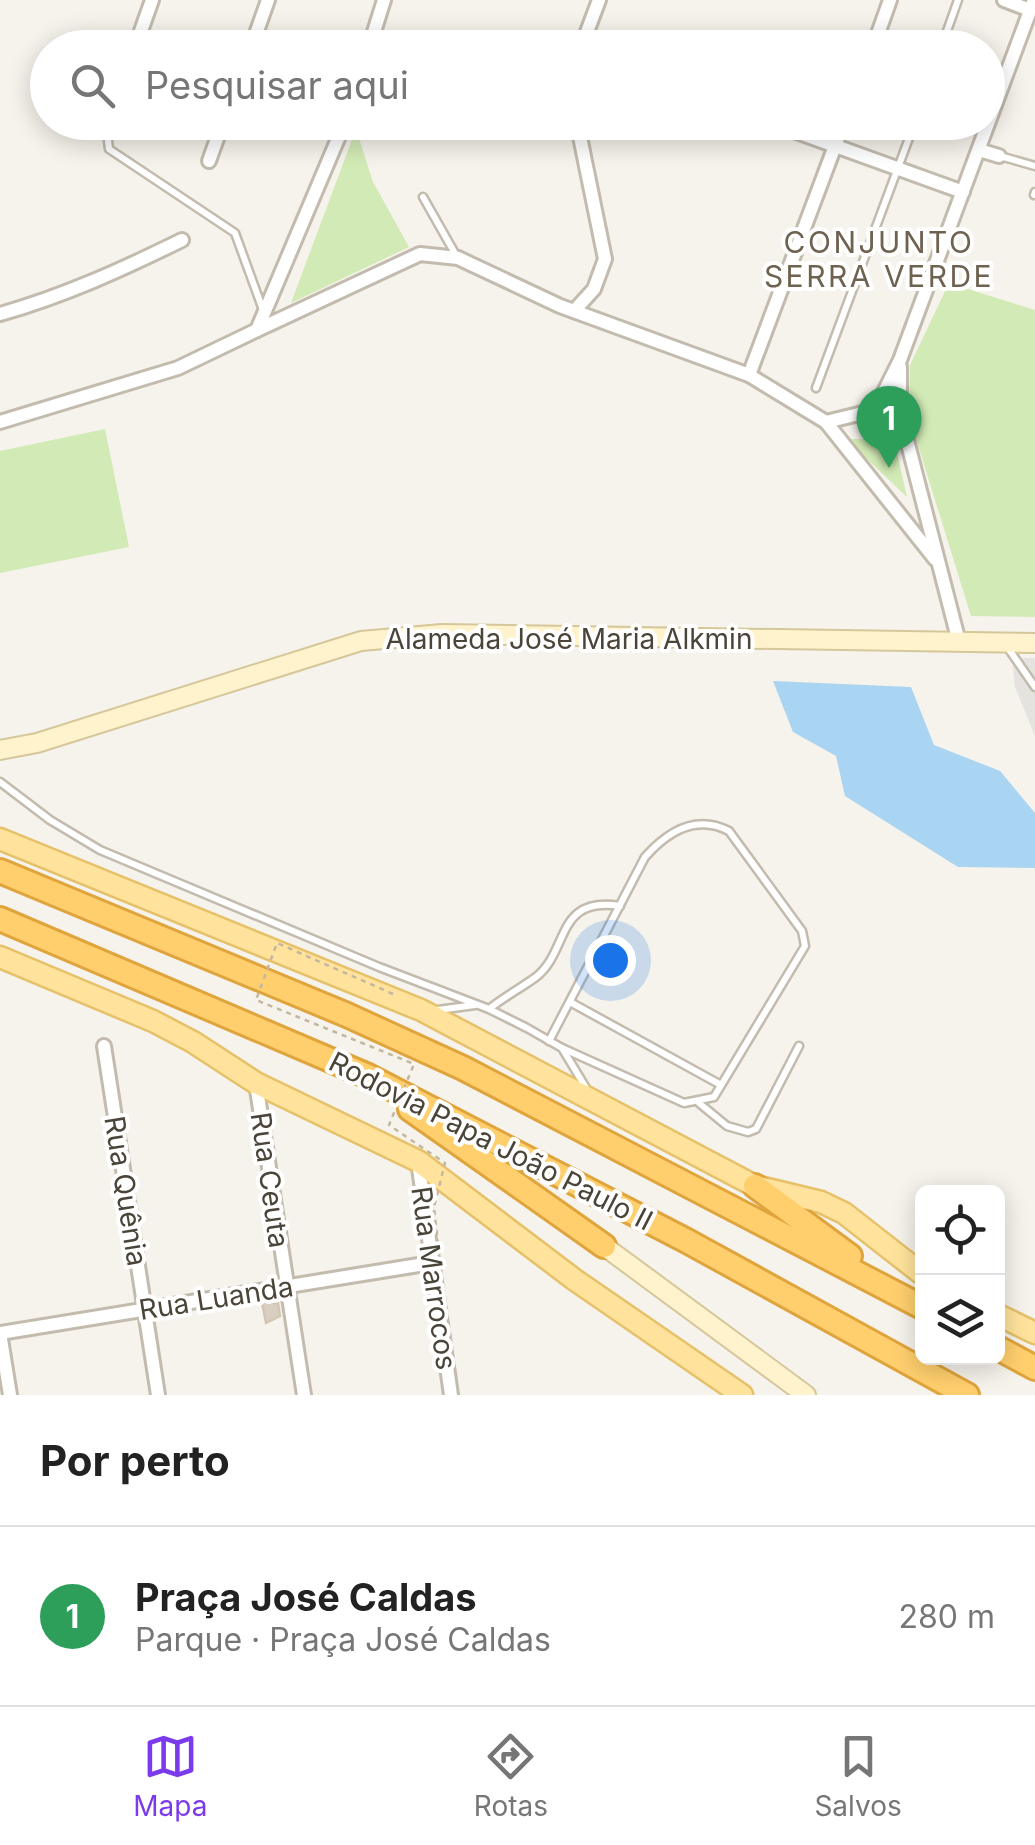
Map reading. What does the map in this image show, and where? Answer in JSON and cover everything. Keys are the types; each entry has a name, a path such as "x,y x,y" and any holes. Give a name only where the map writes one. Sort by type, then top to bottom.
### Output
{"highway":[{"name":"Rodovia Papa João Paulo II","path":"0,871 347,1015 464,1068 915,1303"},
{"name":"Rodovia Papa João Paulo II","path":"0,919 368,1076 688,1240 967,1395"},
{"path":"368,1076 604,1246"},
{"path":"755,1186 915,1303"},
{"path":"1005,1352 1035,1368"}],"main road":[{"path":"0,839 421,1010 755,1186 822,1202 857,1223 915,1269"},
{"path":"0,958 153,1022 193,1042 256,1083 418,1161 575,1280 742,1395"},
{"path":"1005,1318 1035,1333"}],"street":[{"path":"142,30 152,0"},
{"path":"257,30 268,0"},
{"path":"375,30 384,0"},
{"path":"587,30 598,0"},
{"path":"879,30 890,0"},
{"path":"1004,0 1032,5 1005,79"},
{"path":"209,161 217,140"},
{"path":"257,330 337,140"},
{"path":"574,311 594,289 605,260 580,140"},
{"path":"819,140 962,192"},
{"path":"749,376 838,140"},
{"path":"875,410 900,360 983,140"},
{"path":"979,150 998,156"},
{"path":"0,314 108,276 182,240"},
{"path":"0,422 178,368 420,254 458,258 574,311 749,376 826,422 935,559"},
{"path":"900,360 900,413 958,642"},
{"path":"826,422 875,410 900,413"},
{"path":"895,506 921,500"},
{"name":"Alameda José Maria Alkmin","path":"0,750 38,743 361,641 380,639 442,634 1035,643"},
{"name":"Rua Quênia","path":"104,1046 158,1395"},
{"name":"Rua Ceuta","path":"256,1083 304,1395"},
{"name":"Rua Marrocos","path":"418,1161 451,1395"},
{"path":"604,1246 806,1395"},
{"name":"Rua Luanda","path":"0,1333 431,1263"},
{"path":"0,1333 10,1395"}],"lane":[{"path":"947,30 958,0"},
{"path":"109,140 109,149 235,233 264,311"},
{"path":"816,388 908,140"},
{"path":"998,156 1035,166"},
{"path":"424,196 458,258"},
{"path":"1004,643 1035,686"},
{"path":"1026,670 1035,670"},
{"path":"0,782 50,820 100,850 379,968 489,1008 562,1048 684,1103 714,1097 805,946 802,931 729,831 713,823 695,823 666,837 645,857 550,1041"},
{"path":"489,1008 536,976 573,918 594,904 620,906"},
{"path":"570,1002 721,1085"},
{"path":"421,1010 476,1004"},
{"path":"699,1102 712,1116 738,1131 756,1129 799,1046"},
{"path":"562,1048 592,1098"}],"path":[{"path":"392,994 277,943 256,1000 414,1064 389,1125 445,1163 434,1207 442,1280"}],"green space":[{"path":"352,140 360,140 373,182 409,247 291,303"},
{"path":"949,283 1035,310 1035,617 971,616 909,416 910,365"},
{"path":"891,426 907,497 846,439 870,439"},
{"path":"105,429 129,547 0,573 0,451"}],"shaded area":[{"path":"1012,658 1035,658 1035,736 1015,687"}],"water":[{"path":"773,681 911,687 934,745 1000,771 1035,813 1035,868 958,867 845,796 836,756 793,732"}],"building":[{"path":"262,1302 278,1303 280,1316 266,1323"}],"place":[{"name":"Praça José Caldas","path":"889,468"}],"district":[{"name":"CONJUNTO SERRA VERDE","path":"879,259"}]}
